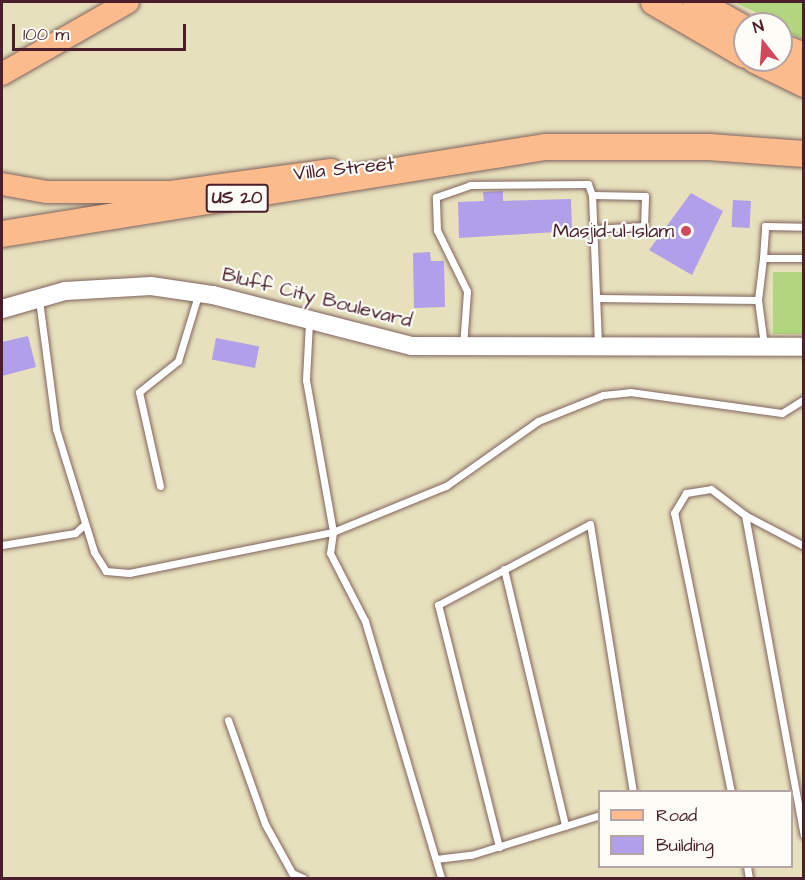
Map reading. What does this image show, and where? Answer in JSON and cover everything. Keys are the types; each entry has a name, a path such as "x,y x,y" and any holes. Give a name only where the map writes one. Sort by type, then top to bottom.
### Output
{"highway":[{"path":"696,2 733,22"},
{"path":"655,3 733,48"},
{"path":"779,72 804,84"},
{"name":"US 20","path":"2,234 472,155 612,145 804,154"}],"main road":[{"path":"2,74 128,2"},
{"name":"Villa Street","path":"2,184 47,192 171,192 472,155"}],"street":[{"name":"Bluff City Boulevard","path":"2,309 39,297 123,287 199,293 382,342 463,348 804,347"}],"lane":[{"path":"463,348 467,291 437,230 436,198 470,185 588,183 592,195 595,229 598,349"},
{"path":"592,195 645,196 644,226 595,229"},
{"path":"765,347 758,300 765,226 804,227"},
{"path":"763,258 804,258"},
{"path":"160,486 139,392 178,362 199,293"},
{"path":"39,297 56,429 86,524 106,571 129,573 333,532 446,486 538,421 603,395 630,393 782,413 804,399"},
{"path":"598,297 758,300"},
{"path":"309,322 306,380 333,532 330,553 365,621 441,879"},
{"path":"731,790 674,513 686,493 711,489 745,515 804,546"},
{"path":"745,515 804,835"},
{"path":"2,545 75,533 86,524"},
{"path":"499,847 438,605 590,524 633,790"},
{"path":"504,569 565,826"},
{"path":"228,720 265,824 292,873 303,879"},
{"path":"436,859 499,847 598,816"}],"green space":[{"path":"734,2 803,2 803,39 793,35 793,12 755,12"},
{"path":"773,272 803,272 803,334 773,334"}],"building":[{"path":"503,191 503,201 571,199 572,231 459,238 458,202 484,201 483,192"},
{"name":"Masjid-ul-Islam","path":"691,193 723,211 692,275 649,250"},
{"path":"733,200 751,201 750,228 732,227"},
{"path":"430,252 431,261 444,261 445,307 414,308 413,253"},
{"path":"28,336 36,367 2,376 2,342"},
{"path":"216,338 259,346 255,368 212,360"}],"place":[{"name":"Masjid-ul-Islam","path":"686,231"}]}
